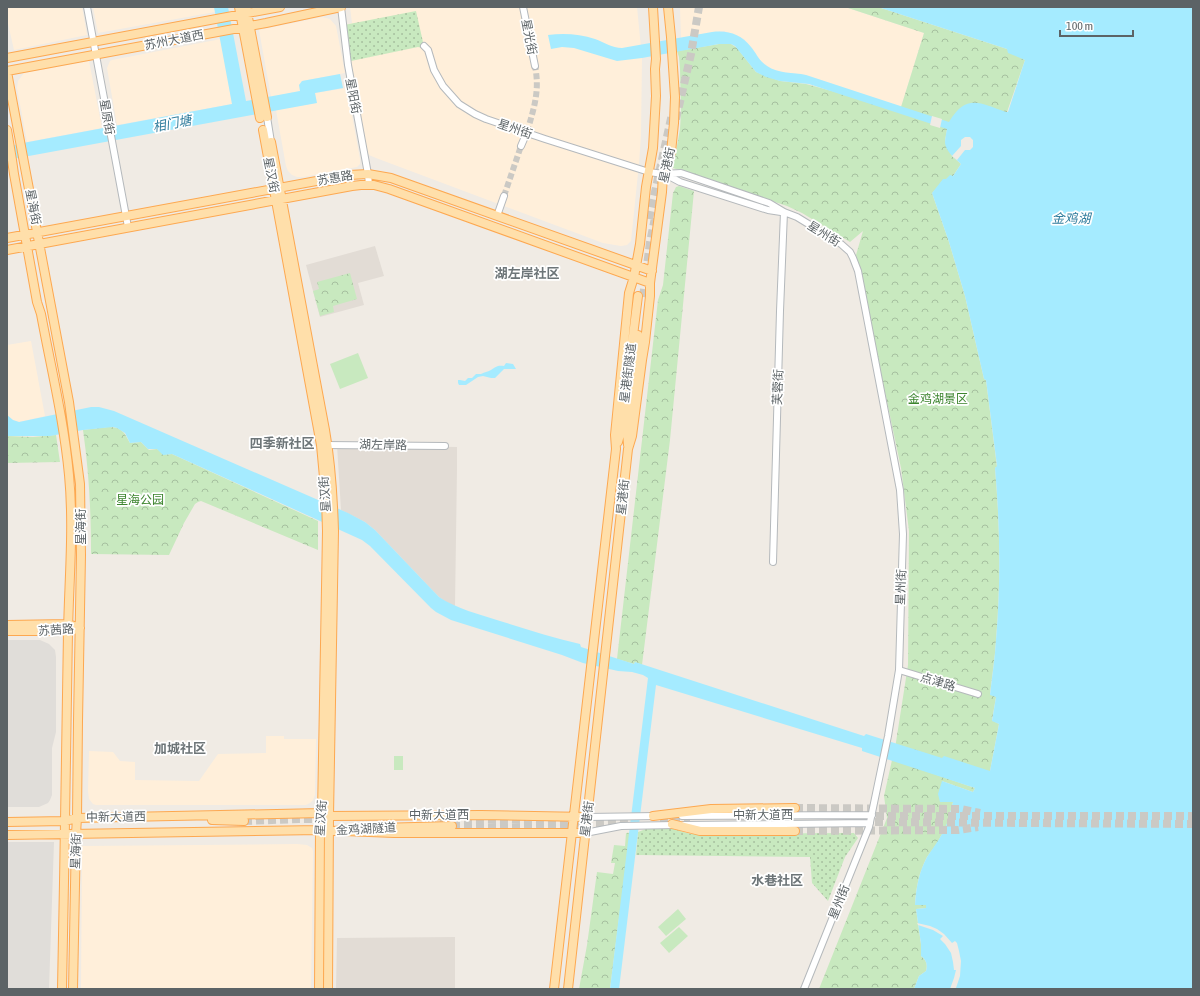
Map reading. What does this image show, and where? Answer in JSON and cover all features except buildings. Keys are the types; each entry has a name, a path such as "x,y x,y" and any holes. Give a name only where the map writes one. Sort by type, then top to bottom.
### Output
{"main road":[{"name":"苏州大道西","path":"7,58 214,19 241,11 280,7"},
{"name":"苏州大道西","path":"7,72 341,7"},
{"name":"星港街","path":"554,989 616,449 614,435 625,339 625,322 629,293 634,277 640,244 646,187 654,137 656,59 653,7"},
{"name":"星港街","path":"568,989 628,449 632,436 642,360 646,342 650,283 663,174 671,152 674,123 675,97 673,56 668,7"},
{"name":"星汉街","path":"241,11 243,27 260,96 263,117"},
{"name":"星海街","path":"7,72 69,402 81,493 77,818 73,989"},
{"name":"星海街","path":"7,130 24,234 65,440 69,474 71,517 62,989"},
{"name":"星汉街","path":"263,130 277,188"},
{"name":"星汉街","path":"271,142 277,188 324,445 330,499 331,531 326,814 329,830 328,989"},
{"name":"苏惠路","path":"7,238 349,175 368,174 391,178 652,271"},
{"name":"苏惠路","path":"7,250 279,199 352,186 369,185 389,189 650,283"},
{"name":"星港街隧道","path":"616,449 621,431 640,296 627,431 628,449"},
{"name":"苏茜路","path":"7,624 68,628"},
{"name":"苏茜路","path":"7,631 80,628"},
{"path":"653,816 711,809 796,808"},
{"name":"星汉街","path":"319,989 320,830 326,814"},
{"name":"中新大道西","path":"7,822 66,821 77,818 150,816 326,814 587,817"},
{"path":"150,816 244,822"},
{"path":"672,824 700,831 795,831"},
{"name":"金鸡湖隧道","path":"329,830 452,826"},
{"name":"中新大道西","path":"7,835 320,830 394,833 585,833"},
{"path":"319,978 328,978"}],"street":[{"name":"星原街","path":"87,7 128,227"},
{"name":"星阳街","path":"341,7 348,65 369,185"},
{"name":"星光街","path":"523,7 535,66"},
{"name":"星州街","path":"424,46 428,50 432,64 440,81 451,95 459,104 480,117 648,172 663,174 681,173 769,202 784,212 809,224 846,248 853,258 858,271 897,473 901,501 903,534 899,670 888,736 867,834 804,989"},
{"name":"星汉街","path":"263,117 263,130"},
{"name":"星汉街","path":"263,117 271,142"},
{"path":"521,146 526,132"},
{"name":"星州街","path":"663,174 680,182 768,210 784,212"},
{"path":"497,216 504,196"},
{"name":"芙蓉街","path":"773,562 784,212"},
{"name":"湖左岸路","path":"324,445 445,446"},
{"name":"点津路","path":"899,670 978,694"},
{"name":"中新大道西","path":"587,817 872,815"},
{"name":"中新大道西","path":"585,833 622,826 672,824 870,823"}],"shaded area":[{"path":"7,7 82,7 87,35 14,50 7,19"},
{"path":"93,7 214,7 215,12 98,33"},
{"path":"350,7 637,7 642,58 641,135 631,241 627,245 621,246 603,243 369,155 366,151 347,62 351,60 344,25 352,23"},
{"path":"680,7 845,7 924,33 901,107 806,75 771,69 760,60 744,39 724,31 681,38"},
{"path":"322,17 330,19 336,26 345,73 302,81 300,91 271,97 259,30"},
{"path":"221,39 232,104 117,125 107,68 110,61"},
{"path":"89,61 102,128 27,142 17,88 18,81 24,73"},
{"path":"347,88 360,164 357,167 303,177 292,175 286,166 276,110 316,103 315,93"},
{"path":"375,246 384,276 358,283 364,305 320,317 306,265"},
{"path":"31,341 45,416 19,422 13,420 7,415 7,345"},
{"path":"337,445 457,447 455,606 439,597 375,530 365,522 341,510"},
{"path":"7,640 40,640 49,644 55,650 56,732 52,748 52,795 48,803 39,807 7,807"},
{"path":"266,736 284,736 284,739 316,739 315,795 310,803 306,805 96,805 89,799 89,751 113,752 120,761 135,762 135,780 199,781 218,754 266,753"},
{"path":"7,842 54,842 49,989 7,989"},
{"path":"307,845 312,848 313,851 311,989 81,989 82,846"},
{"path":"455,937 455,989 336,989 337,938"}],"green space":[{"name":"金鸡湖景区","path":"845,7 878,7 1007,49 1025,60 1007,112 947,129 945,141 952,156 961,164 953,176 945,180 932,193 949,242 965,296 984,379 986,380 997,467 995,468 999,532 999,597 996,647 990,694 996,697 992,720 999,724 990,771 937,775 975,788 973,792 942,781 953,802 945,828 938,842 924,863 917,886 915,904 926,904 926,908 916,909 921,944 921,956 925,960 927,967 926,971 919,976 914,989 819,989 887,818 884,796 896,742 908,665 909,531 901,468 856,255 863,231 850,242 802,213 787,206 673,168 680,129 681,112 680,69 677,51 719,44 731,44 737,48 756,72 780,81 806,84 901,107 924,33"},
{"path":"416,11 425,51 418,47 351,61 344,25"},
{"path":"679,186 694,191 670,440 642,665 635,662 634,664 617,659 658,300 663,285 673,193 676,187"},
{"path":"350,273 357,299 333,306 334,312 320,316 313,291 319,289 317,282"},
{"path":"358,353 368,378 340,389 330,364"},
{"name":"星海公园","path":"108,427 120,429 130,443 141,442 149,450 157,449 165,454 172,454 318,521 318,550 201,501 195,504 169,555 91,554 91,522 87,461 83,430"},
{"path":"56,435 60,462 7,463 7,436 33,437"},
{"path":"394,756 403,756 403,770 394,770"},
{"path":"651,827 670,828 691,834 854,833 858,838 845,857 828,901 812,883 810,857 636,855 638,832"},
{"path":"638,832 619,918 610,989 579,989 587,945 597,872 613,874 615,863 611,863 614,845 625,846 626,833"},
{"path":"678,909 686,919 666,936 658,927"},
{"path":"679,927 688,936 669,953 660,943"}],"water":[{"name":"相门塘","path":"214,7 228,7 246,101 300,91 299,85 302,81 340,74 343,88 315,93 317,103 7,160 7,147 23,143 232,104"},
{"name":"金鸡湖","path":"878,7 1193,7 1193,989 914,989 919,976 926,971 927,967 925,960 921,956 921,944 916,909 926,908 926,905 915,905 918,880 927,857 939,840 946,826 953,802 940,802 938,794 942,781 973,792 975,788 862,751 862,748 656,685 619,989 610,989 648,678 632,672 618,671 583,663 451,620 431,608 370,546 362,540 172,454 163,455 157,449 148,449 141,442 130,443 125,433 117,428 113,427 83,430 50,436 7,436 7,415 13,420 19,422 91,407 99,407 114,411 348,513 365,522 375,530 439,597 461,608 580,644 581,647 634,664 635,662 864,736 866,734 942,758 944,756 990,771 999,724 992,721 996,697 990,695 996,647 999,597 999,532 995,468 997,466 986,380 984,379 965,296 949,242 932,193 943,179 946,179 950,175 953,176 961,164 947,149 945,141 947,129 809,84 780,81 766,77 756,72 735,46 731,44 719,44 617,61 574,48 562,47 551,49 548,35 566,34 584,36 622,48 712,32 729,32 743,39 771,69 781,72 806,75 949,122 961,107 968,104 981,104 1008,112 1025,60 1008,53 1007,49"},
{"path":"506,363 513,364 516,369 504,369 495,378 483,376 478,377 466,385 459,385 458,383 458,380 465,381 468,378 472,378 476,374 490,371 498,366 504,366"}],"pier":[{"path":"932,116 942,119 940,128 930,125"},
{"path":"965,137 970,137 973,140 973,147 970,150 965,150 957,160 952,156 961,146 961,140"},
{"path":"917,923 937,929 952,943 955,941 957,943 961,961 960,976 956,988 950,989 956,970 954,970 951,953 940,939 943,936 933,930 918,925"}],"tunnel":[{"path":"676,119 691,54 699,7"},
{"path":"527,132 537,92 535,66"},
{"path":"649,219 672,114"},
{"path":"504,196 521,146"},
{"path":"643,297 650,242 656,213"},
{"path":"795,808 961,809 980,813"},
{"path":"864,816 1193,816"},
{"path":"660,818 690,818"},
{"path":"244,821 328,819"},
{"path":"428,819 526,820"},
{"path":"863,822 1193,824"},
{"path":"452,826 629,823"},
{"path":"795,831 958,830 978,827"}],"district":[{"name":"湖左岸社区","path":"527,273"},
{"name":"四季新社区","path":"282,443"},
{"name":"加城社区","path":"180,748"},
{"name":"水巷社区","path":"777,880"}]}
